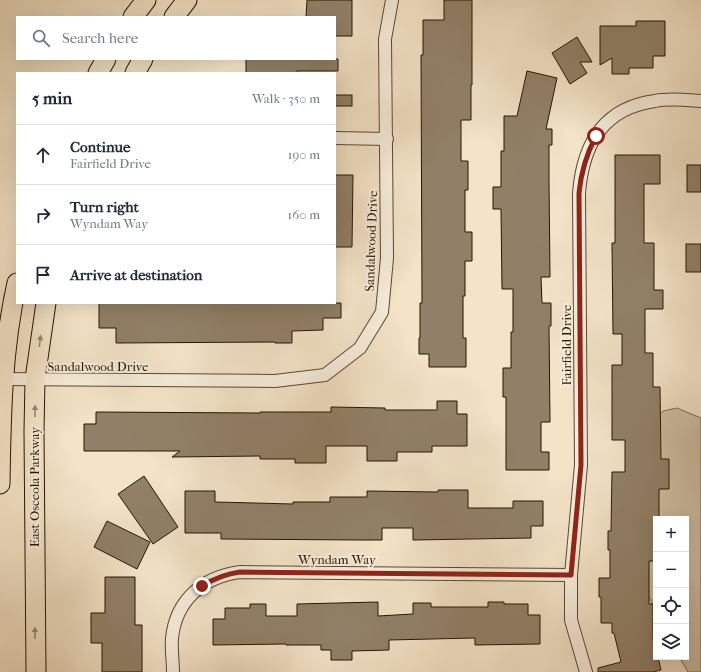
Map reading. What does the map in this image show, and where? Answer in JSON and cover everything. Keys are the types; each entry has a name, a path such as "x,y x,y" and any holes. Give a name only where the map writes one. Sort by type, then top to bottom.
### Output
{"main road":[{"path":"134,16 146,0"},
{"path":"175,16 187,0"},
{"path":"99,72 105,60"},
{"path":"136,72 142,60"},
{"path":"0,484 2,379 16,289"},
{"name":"East Osceola Parkway","path":"36,672 34,478 35,379 46,304"}],"street":[{"name":"Sandalwood Drive","path":"2,379 275,381 325,375 360,348 382,312 387,258 385,39 392,0"},
{"name":"Fairfield Drive","path":"586,672 571,620 571,575 581,465 579,193 584,163 588,151 596,136 615,116 627,109 642,103 656,100 674,99 701,101"},
{"path":"336,138 387,139"},
{"name":"Wyndam Way","path":"173,672 172,638 175,624 181,610 190,597 202,586 225,574 247,572 571,575"}],"shaded area":[{"path":"677,408 701,418 701,672 688,672 681,660 689,660 689,516 653,516 653,605 645,589 646,430 663,411"}],"building":[{"path":"307,0 352,0 352,36 336,36 336,16 306,16"},
{"path":"444,0 472,0 471,120 461,120 461,161 468,161 468,190 465,190 465,232 472,232 472,261 465,261 465,296 463,296 463,338 466,338 466,367 429,367 429,354 419,354 420,303 422,303 421,55 423,55 423,20 444,20"},
{"path":"636,21 665,21 665,56 653,56 653,68 629,68 629,74 612,74 612,58 600,65 600,26 636,26"},
{"path":"577,37 592,62 580,62 587,73 570,84 552,53"},
{"path":"338,59 338,71 246,72 246,60"},
{"path":"527,71 557,78 546,129 552,129 552,145 549,145 550,277 541,277 542,303 551,303 551,326 549,326 550,422 541,422 541,452 549,452 549,470 506,470 506,397 503,397 503,368 511,368 513,289 502,289 501,209 493,209 493,187 501,187 501,151 504,151 504,116 517,116"},
{"path":"336,95 352,95 352,106 336,106"},
{"path":"615,155 660,155 660,184 644,184 644,243 654,243 654,290 663,290 663,309 645,309 645,353 653,353 653,387 660,387 661,459 669,459 669,489 659,489 659,516 653,516 653,561 649,561 649,604 653,604 653,660 659,660 661,670 653,672 598,672 598,668 621,662 614,633 612,633 612,623 601,623 601,597 599,597 599,578 610,578 608,531 611,531 612,472 625,472 625,440 612,440 612,365 622,365 622,334 613,334 612,243 615,243"},
{"path":"687,165 701,165 701,192 687,192"},
{"path":"336,175 353,175 352,247 336,247"},
{"path":"686,244 701,244 701,272 686,272"},
{"path":"341,303 341,318 323,318 323,330 292,331 292,343 116,343 116,328 99,328 99,304"},
{"path":"437,401 457,401 457,414 467,414 467,446 432,446 432,452 397,452 397,461 367,461 367,446 326,446 326,463 295,463 295,459 260,459 260,456 172,457 180,451 84,451 84,424 96,424 96,412 331,412 331,407 385,408 385,410 437,410"},
{"path":"144,476 178,527 153,544 118,494"},
{"path":"438,490 468,490 468,508 513,508 513,501 543,501 543,526 531,526 531,538 413,540 413,528 382,528 382,540 221,539 221,533 185,533 185,491 215,491 215,502 293,504 293,502 330,502 330,497 367,497 367,491 438,492"},
{"path":"107,521 150,542 137,569 94,547"},
{"path":"105,577 135,577 135,625 142,625 142,672 102,672 102,643 91,643 91,613 105,613"},
{"path":"378,602 378,616 413,614 413,603 431,603 431,607 488,607 488,602 528,604 528,615 540,615 540,644 475,645 475,638 389,640 389,650 352,651 352,660 331,660 331,650 321,650 321,645 213,645 213,619 225,619 225,608 250,608 250,604 266,604 266,616 297,616 297,604"}],"route":[{"path":"202,586 225,574 240,572 571,575 581,465 579,193 580,178 584,163 588,151 596,136"}]}
